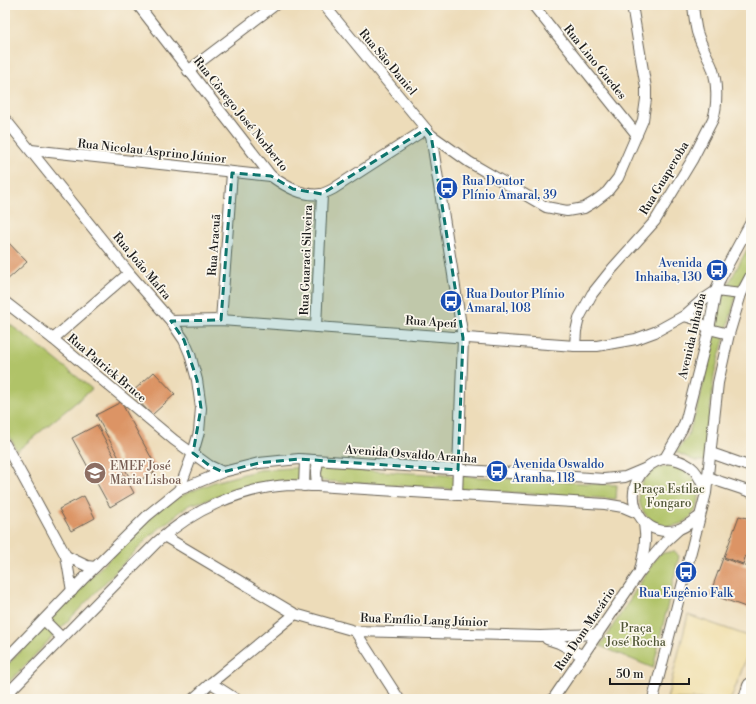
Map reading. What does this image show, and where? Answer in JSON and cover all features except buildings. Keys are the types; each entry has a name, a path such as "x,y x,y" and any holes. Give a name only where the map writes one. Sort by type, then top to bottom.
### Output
{"highway":[{"path":"746,699 751,686"}],"street":[{"name":"Rua Cônego José Norberto","path":"138,5 271,176 281,184 292,189 304,193 322,194"},
{"path":"188,71 275,5"},
{"name":"Rua São Daniel","path":"324,5 429,132"},
{"name":"Rua Lino Guedes","path":"533,5 637,134"},
{"path":"429,132 469,162 546,207 567,211 584,208 594,202 606,192 618,178 643,120 646,88 632,5"},
{"name":"Rua Guaperoba","path":"574,346 579,318 592,294 655,221 692,160 713,119 715,105 714,76 712,67 702,48 697,31 693,5"},
{"name":"Rua João Mafra","path":"5,119 129,273 171,321 184,340 198,380 201,408 199,432 179,490"},
{"path":"322,194 429,132"},
{"path":"429,132 463,338 457,495"},
{"name":"Rua Nicolau Asprino Júnior","path":"31,150 232,173 271,176"},
{"name":"Rua Aracuã","path":"221,320 232,173"},
{"name":"Rua Guaraci Silveira","path":"316,327 322,194"},
{"name":"Avenida Inhaíba","path":"665,458 682,430 709,329 716,291 720,279 726,265 751,222"},
{"path":"53,339 129,273"},
{"path":"654,699 706,493 718,383 729,334 741,294 751,275"},
{"path":"716,291 741,294"},
{"name":"Rua Apeú","path":"171,321 221,320 574,346 598,346 636,339 655,332 684,316 701,300 716,291"},
{"name":"Rua Patrick Bruce","path":"5,302 53,339 163,431 193,453"},
{"path":"684,316 695,320 709,329 729,334"},
{"path":"5,444 66,556 72,591"},
{"path":"193,453 210,466 223,472"},
{"path":"711,453 751,467"},
{"path":"700,516 690,524 678,530 669,531 654,529 644,523 637,513 634,493 636,481 644,469 654,462 665,458 684,462 695,471 706,493"},
{"name":"Avenida Osvaldo Aranha","path":"179,490 223,472 259,463 280,460 305,460 604,479 625,476 644,469"},
{"path":"304,486 305,460"},
{"path":"317,486 316,473 318,461"},
{"path":"708,477 751,492"},
{"path":"5,696 61,637 164,536 179,524 224,499 257,491 288,486 317,486 605,504 622,507 637,513"},
{"path":"5,660 95,567 148,515 179,490"},
{"name":"Rua Dom Macário","path":"639,573 646,540 644,523"},
{"name":"Rua Dom Macário","path":"553,699 639,573 666,541 678,530"},
{"name":"Rua Emílio Lang Júnior","path":"164,536 295,614 355,631 540,636 598,634"},
{"path":"66,556 87,566 95,567"},
{"path":"193,699 295,614"},
{"path":"44,620 61,637"},
{"path":"355,631 400,699"},
{"name":"Rua Emílio Lang Júnior","path":"540,636 559,643 583,656"},
{"path":"211,683 236,699"}],"highlighted area":[{"path":"426,129 431,135 463,338 458,470 299,459 259,463 223,472 210,466 193,453 201,408 197,380 184,340 171,321 221,320 232,173 271,176 293,189 322,194"}],"green space":[{"path":"751,242 751,264 739,286 714,375 705,461 695,461 676,452 687,438 699,403 724,292"},
{"path":"5,321 39,346 92,389 17,451 5,427"},
{"name":"Praça Estilac Fongaro","path":"669,466 686,471 694,479 699,496 694,513 686,521 669,526 652,521 644,513 639,496 644,479 652,471"},
{"path":"307,467 617,485 616,499 306,480 262,484 189,505 151,535 5,686 5,667 84,584 159,509 183,495 214,482 259,470"},
{"name":"Praça José Rocha","path":"674,551 679,556 653,668 600,646 659,554"}],"sand":[{"path":"688,615 751,637 751,645 731,699 667,699"}],"place":[{"name":"Rua Doutor Plínio Amaral, 39","path":"447,188"},
{"name":"Avenida Inhaiba, 130","path":"717,270"},
{"name":"Rua Doutor Plínio Amaral, 108","path":"451,301"},
{"name":"Avenida Oswaldo Aranha, 118","path":"497,471"},
{"name":"EMEF José Maria Lisboa","path":"95,473"},
{"name":"Rua Eugênio Falk","path":"686,572"}]}
